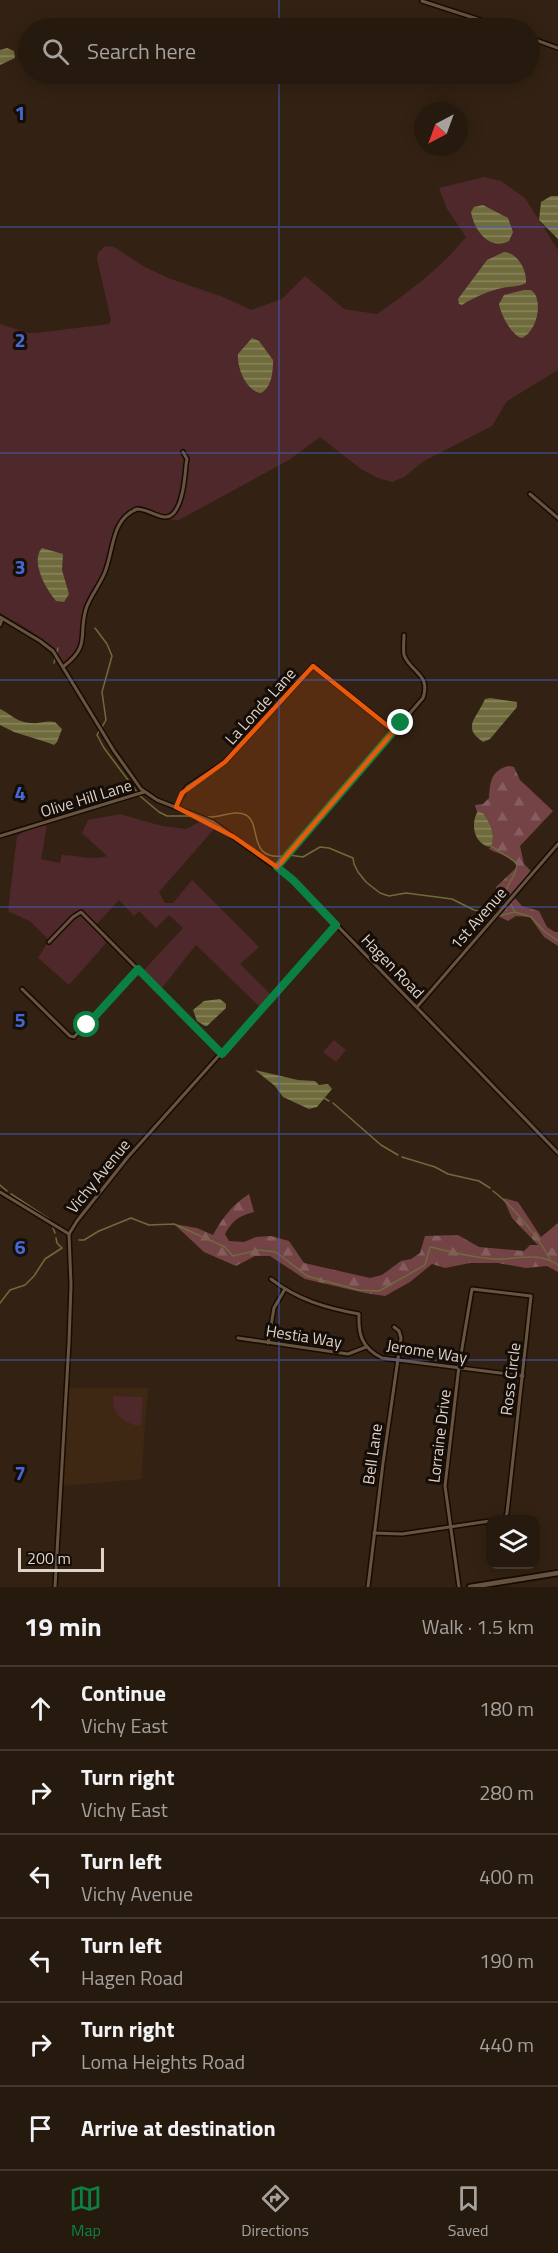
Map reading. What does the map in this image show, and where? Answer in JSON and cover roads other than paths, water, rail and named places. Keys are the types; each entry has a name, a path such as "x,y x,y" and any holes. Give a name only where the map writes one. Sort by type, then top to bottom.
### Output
{"main road":[{"path":"470,1587 558,1573"}],"street":[{"path":"422,1 474,18"},
{"path":"540,42 558,48"},
{"path":"64,666 78,653 83,641 86,609 106,570 112,541 121,521 137,509 167,517 174,514 178,507 187,464 183,452"},
{"path":"530,494 558,518"},
{"path":"0,625 1,618"},
{"name":"Hagen Road","path":"1,618 40,641 59,659 114,751 144,792 158,801 213,822 293,880 558,1153"},
{"path":"277,867 423,698 426,689 424,681 404,656 404,635"},
{"name":"La Londe Lane","path":"176,807 186,788 225,762 313,666 394,731"},
{"name":"Olive Hill Lane","path":"0,836 144,792"},
{"name":"1st Avenue","path":"417,1007 558,844"},
{"path":"49,942 73,916 81,912 222,1054"},
{"name":"Vichy Avenue","path":"55,1587 69,1342 71,1285 69,1234 128,1157 336,925"},
{"path":"22,989 70,1036 74,1037 138,969"},
{"path":"0,1192 69,1234"},
{"path":"268,1342 274,1308 285,1289 272,1279"},
{"name":"Jerome Way","path":"285,1289 319,1305 359,1314 358,1328 366,1347 382,1358 406,1359 459,1369 522,1376"},
{"name":"Lorraine Drive","path":"459,1587 445,1486 459,1369 472,1289"},
{"name":"Ross Circle","path":"472,1289 531,1296 506,1515"},
{"name":"Bell Lane","path":"368,1587 401,1334 394,1327"},
{"name":"Hestia Way","path":"238,1338 348,1354 366,1347"},
{"path":"374,1533 394,1535 486,1522"}],"waterway":[{"path":"95,628 107,644 112,656 102,692 106,720 102,727"},
{"path":"54,663 58,648"},
{"path":"99,731 97,735 104,748 137,792"},
{"path":"140,796 167,816 195,816"},
{"path":"208,817 237,813 246,815 251,820 264,853 283,856"},
{"path":"491,846 517,865 505,894 508,899"},
{"path":"289,855 303,857 320,847 329,848 353,858 358,872 380,893 389,896 406,893 452,899 474,910 494,914"},
{"path":"510,903 515,912 531,917 544,931 558,941"},
{"path":"498,916 515,912"},
{"path":"324,1098 329,1101"},
{"path":"333,1103 381,1145 398,1155"},
{"path":"402,1157 435,1167 448,1174 479,1181 490,1188"},
{"path":"0,1185 7,1191"},
{"path":"493,1191 524,1222 550,1259"},
{"path":"11,1194 49,1219"},
{"path":"79,1240 84,1240 131,1218 149,1225 174,1224 225,1247 233,1256 258,1250 276,1252 307,1276 358,1290 379,1291 425,1265 430,1247 486,1258 543,1258 558,1265"},
{"path":"52,1225 55,1233"},
{"path":"0,1303 10,1290 25,1285 45,1259 62,1248 56,1238"}]}
